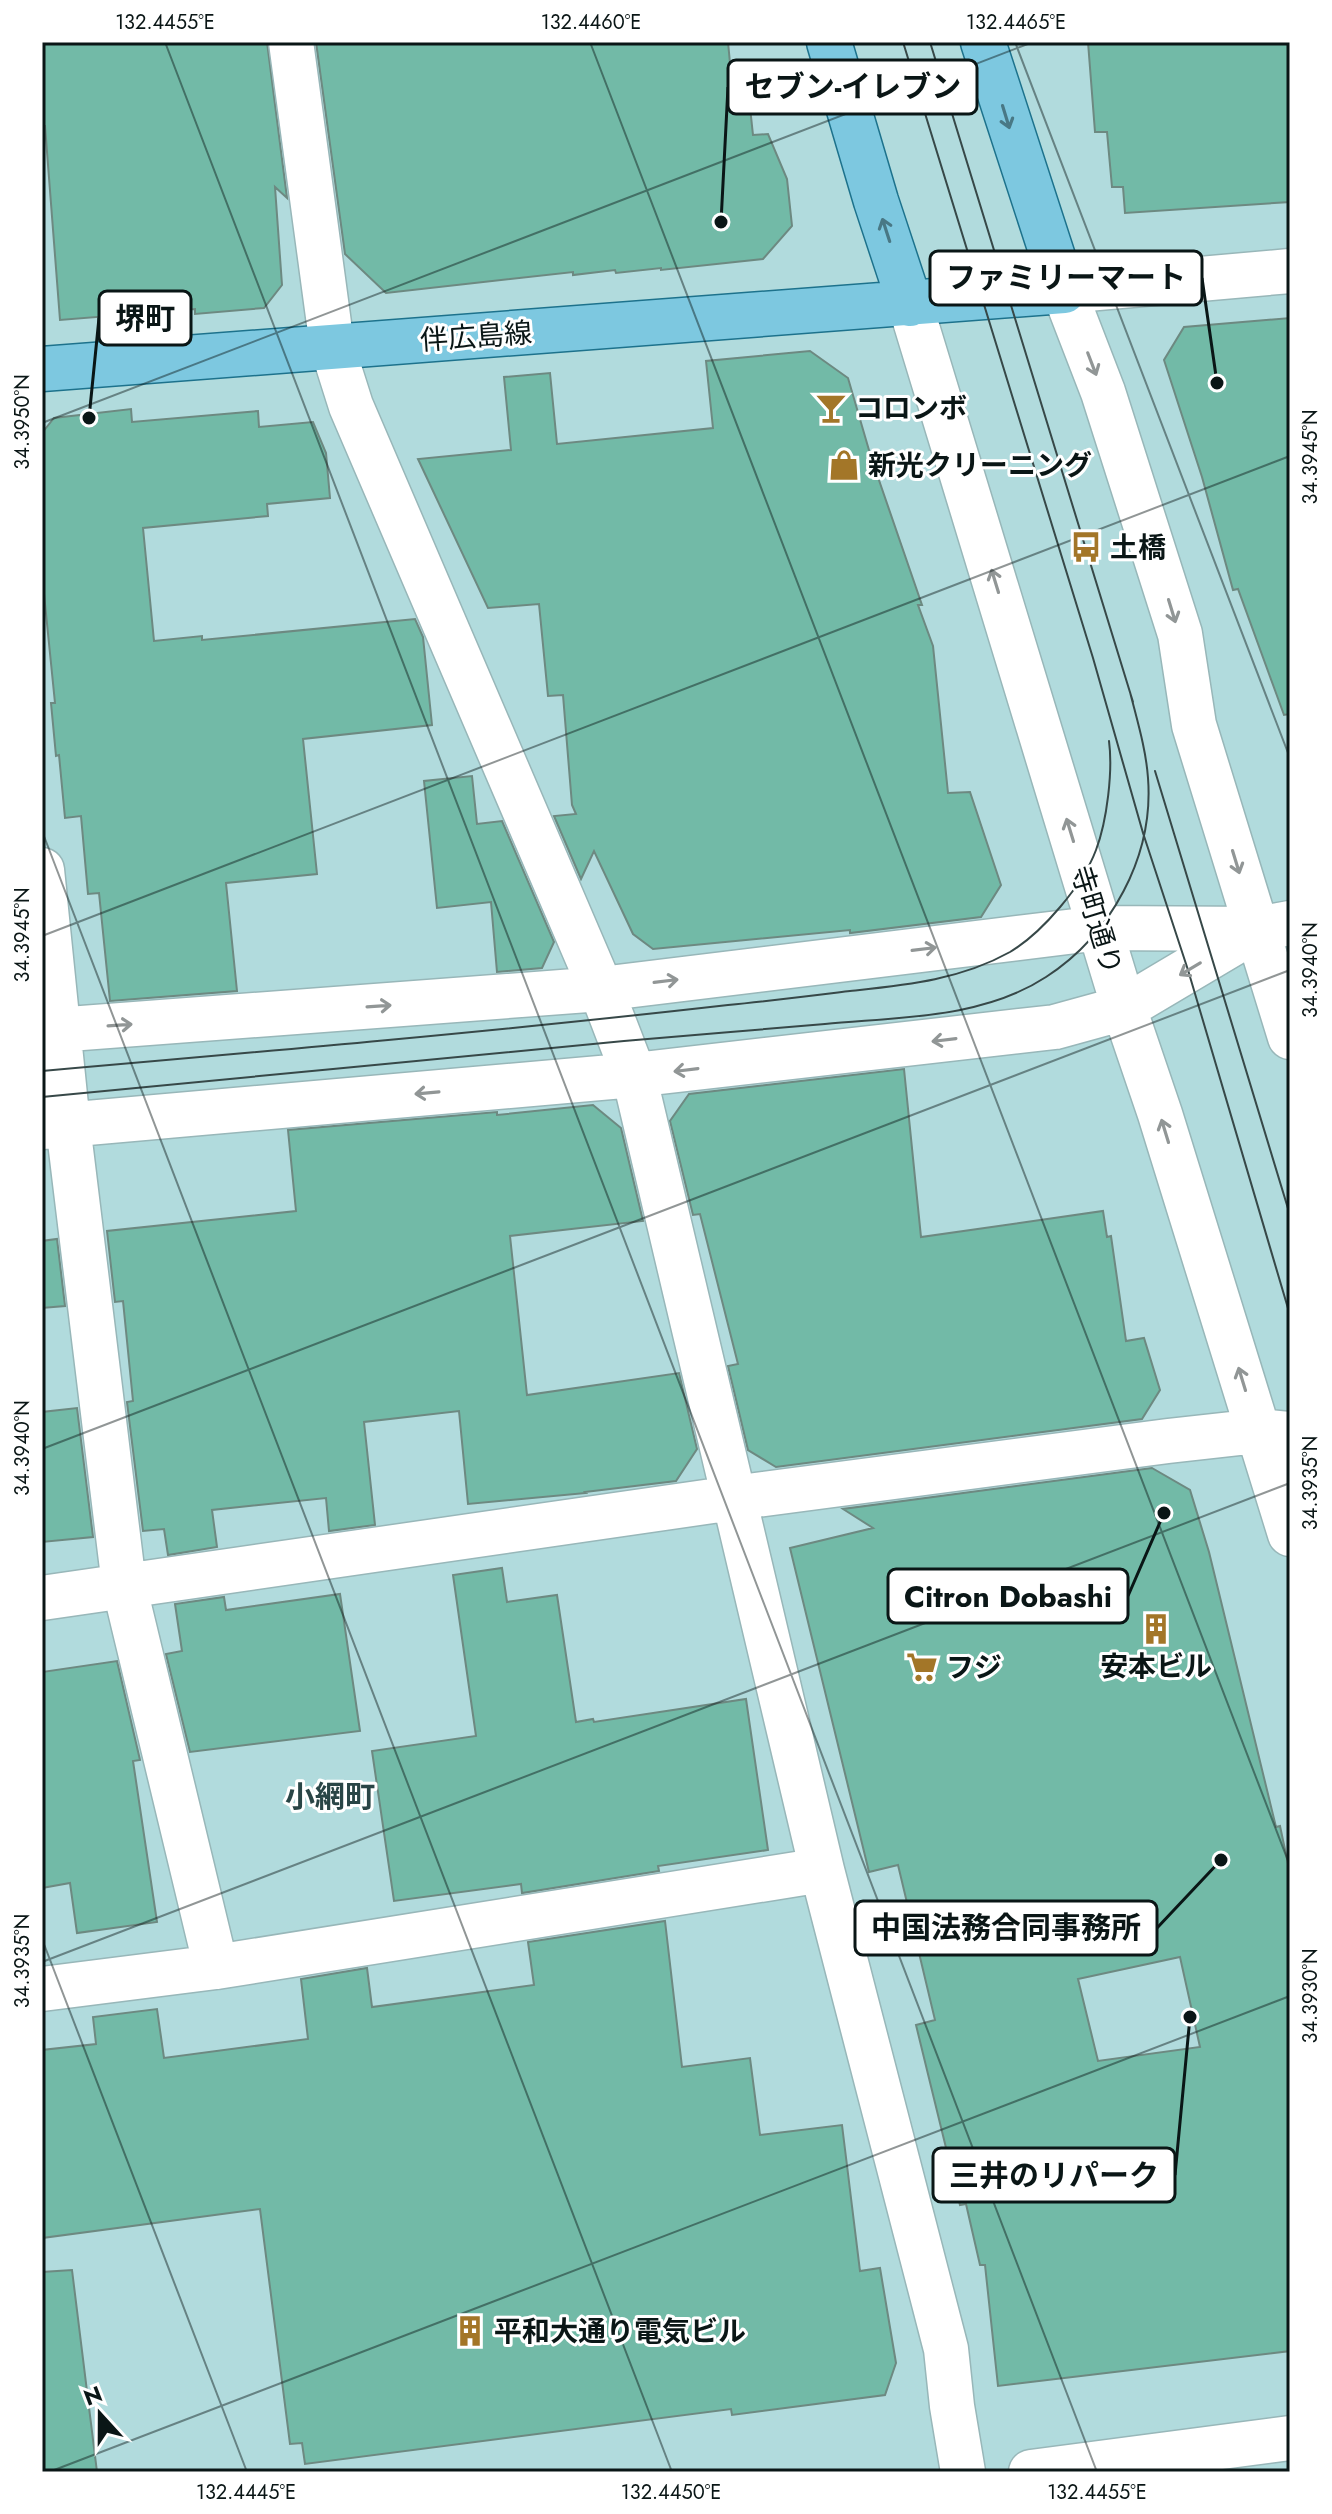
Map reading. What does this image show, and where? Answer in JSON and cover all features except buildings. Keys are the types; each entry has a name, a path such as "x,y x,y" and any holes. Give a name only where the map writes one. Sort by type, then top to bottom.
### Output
{"main road":[{"path":"829,42 910,304"},
{"path":"983,42 1064,291"},
{"name":"伴広島線","path":"42,369 1064,291"}],"street":[{"path":"291,42 332,346 351,406 601,989 634,1075 822,1870 946,2349 963,2472"},
{"path":"1290,271 1064,291 1103,392 1180,634 1194,725 1273,926 1290,1037"},
{"name":"寺町通り","path":"910,304 1124,1008 1274,1432 1290,1534"},
{"path":"42,870 55,1126 124,1585 216,1967"},
{"path":"50,1031 601,989 1100,928 1273,926"},
{"path":"55,1126 634,1075 1055,1027 1124,1008 1273,926"},
{"path":"42,1598 733,1498 1274,1432"},
{"path":"42,1989 216,1967 822,1870"},
{"path":"1031,2472 1290,2438"}],"shaded area":[{"path":"42,42 1290,42 1290,2472 42,2472"}],"tram line":[{"path":"903,42 1093,658 1143,833 1188,970 1290,1315"},
{"path":"930,42 1133,702"},
{"path":"42,1097 910,1017 939,1014 995,1001 1021,991 1069,960 1108,916 1136,864 1144,836 1148,778 1130,692"},
{"path":"42,1071 759,1002 912,983 972,969 1022,944 1048,921 1082,878 1096,850 1106,811 1110,781 1109,741"},
{"path":"1155,771 1290,1215"}],"place":[{"name":"セブン-イレブン","path":"721,222"},
{"name":"ファミリーマート","path":"1217,383"},
{"name":"コロンボ","path":"831,408"},
{"name":"堺町","path":"89,418"},
{"name":"新光クリーニング","path":"844,465"},
{"name":"土橋","path":"1086,547"},
{"name":"Citron Dobashi","path":"1164,1513"},
{"name":"安本ビル","path":"1156,1629"},
{"name":"フジ","path":"922,1667"},
{"name":"中国法務合同事務所","path":"1221,1860"},
{"name":"三井のリパーク","path":"1190,2017"},
{"name":"平和大通り電気ビル","path":"470,2331"}],"district":[{"name":"小網町","path":"330,1797"}]}
